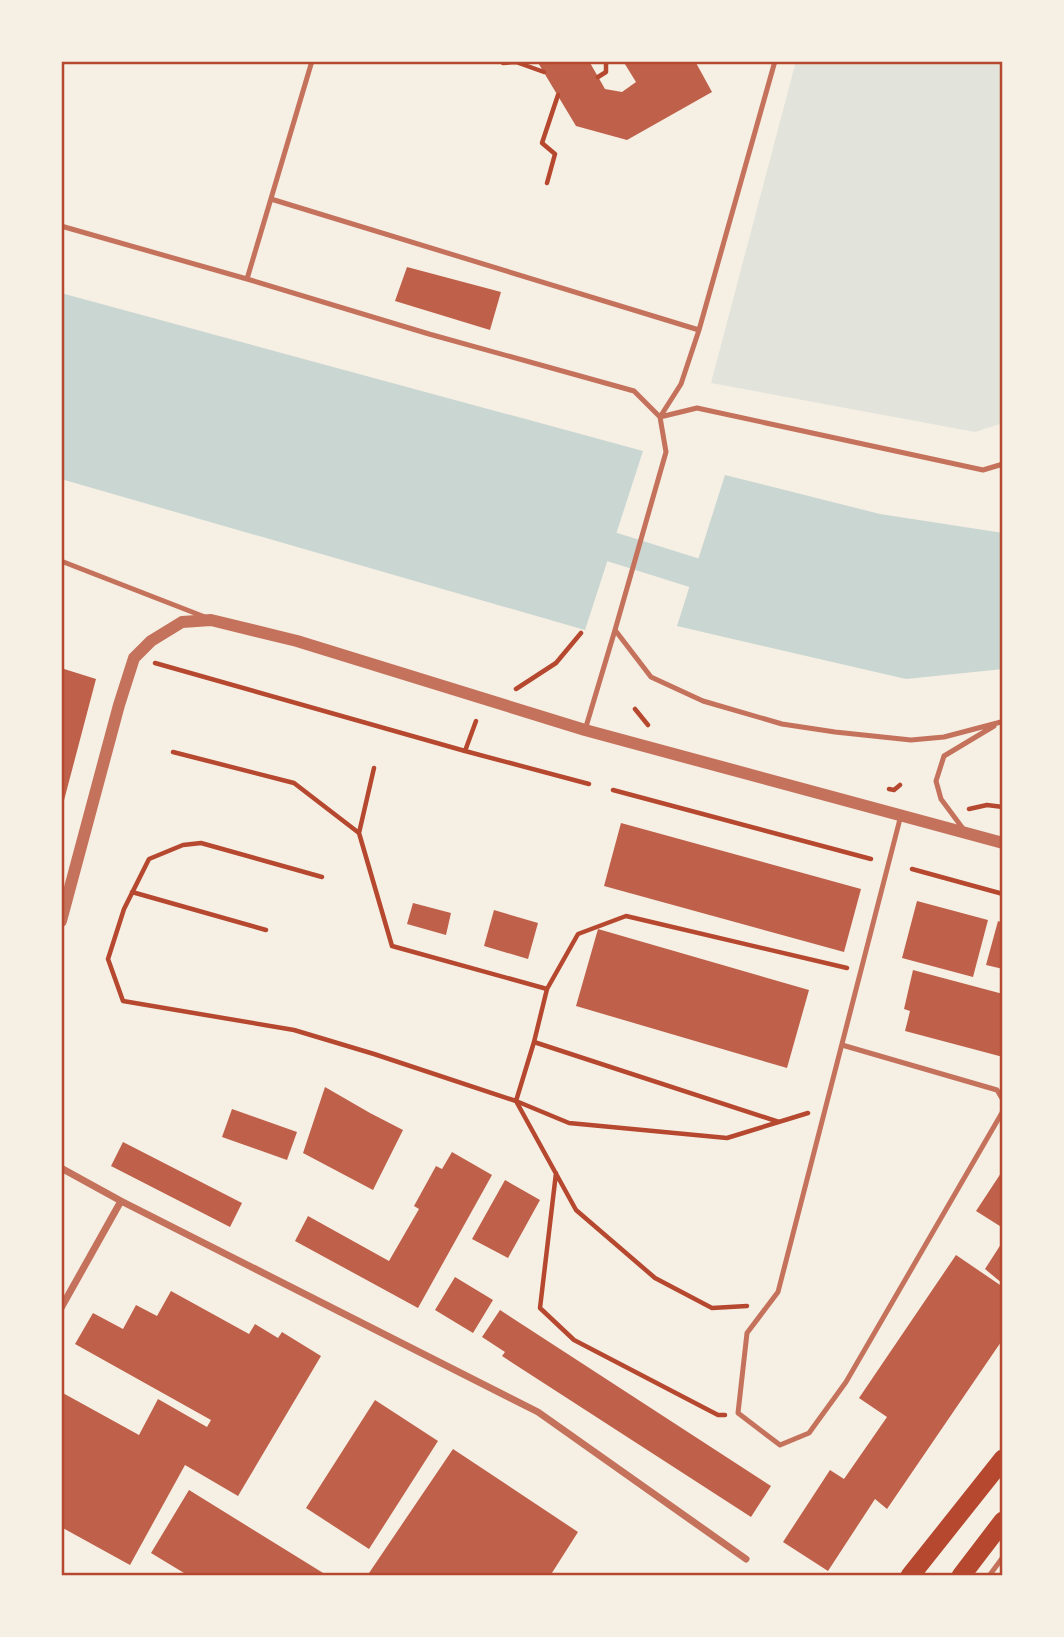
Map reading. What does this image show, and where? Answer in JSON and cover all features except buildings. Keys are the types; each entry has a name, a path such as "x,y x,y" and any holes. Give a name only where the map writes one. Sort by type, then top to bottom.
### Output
{"highway":[{"path":"910,1576 1003,1459"},
{"path":"961,1576 1003,1521"}],"street":[{"path":"62,915 134,658 151,641 182,622 211,620 297,641 585,730 1001,840"},
{"path":"61,1168 538,1412 746,1559"},
{"path":"61,1308 121,1201"}],"lane":[{"path":"247,279 312,61"},
{"path":"660,417 681,384 699,330 775,61"},
{"path":"271,200 699,330"},
{"path":"61,226 634,391 660,417 666,452 585,730"},
{"path":"660,417 697,408 983,470 1003,464"},
{"path":"61,561 211,620"},
{"path":"615,630 651,677 702,701 782,724 911,740 944,737 1002,722"},
{"path":"965,832 941,799 936,782 944,756 1002,722"},
{"path":"901,815 778,1292 747,1333 738,1413 779,1446 809,1433 846,1382 1003,1111"},
{"path":"842,1045 997,1090 1003,1100"},
{"path":"989,1576 1003,1557"}],"path":[{"path":"598,77 606,72 606,61"},
{"path":"503,63 516,62 544,72"},
{"path":"547,183 555,154 542,143 558,95"},
{"path":"509,690 518,688 556,663 581,633"},
{"path":"134,658 589,784"},
{"path":"465,751 476,721"},
{"path":"173,752 294,783 359,833"},
{"path":"374,768 359,833 391,946 547,989"},
{"path":"613,790 871,859"},
{"path":"968,809 987,805 1003,807"},
{"path":"322,877 201,844 183,845 149,859 124,909 108,959 123,1000 294,1030 516,1101 569,1123 727,1138 826,1108"},
{"path":"912,869 1003,894"},
{"path":"132,892 266,930"},
{"path":"778,1292 759,1305 712,1308 655,1278 576,1210 516,1101 547,989 578,934 626,916 861,972"},
{"path":"534,1042 780,1122"},
{"path":"556,1172 540,1308 573,1339 718,1415 738,1413"}],"shaded area":[{"path":"796,61 1003,61 1003,423 975,432 711,383"},
{"path":"61,293 643,451 585,630 61,479"},
{"path":"725,475 880,514 1003,533 1003,669 906,679 677,626"}],"waterway":[{"path":"574,535 733,585"}]}
